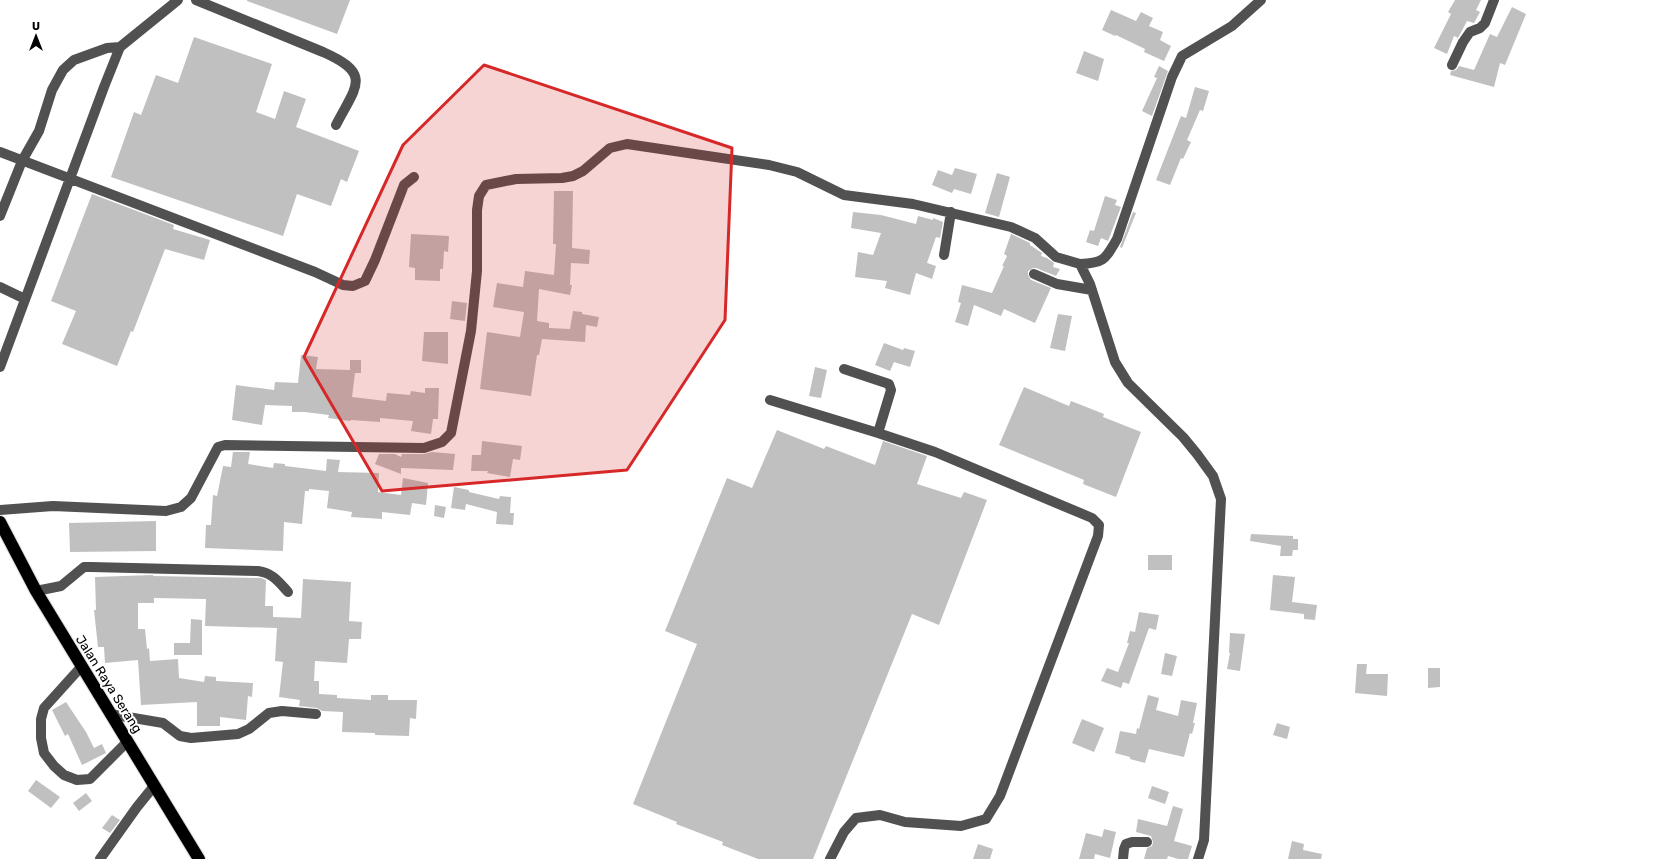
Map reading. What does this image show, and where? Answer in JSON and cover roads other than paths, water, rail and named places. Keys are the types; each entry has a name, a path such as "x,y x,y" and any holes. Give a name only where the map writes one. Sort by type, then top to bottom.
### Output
{"highway":[{"name":"Jalan Raya Serang","path":"0,522 36,591 199,859"}],"street":[{"path":"0,367 120,47 178,0"},
{"path":"196,0 323,52 341,60 350,68 356,75 356,86 336,125"},
{"path":"0,510 53,506 166,511 181,507 191,498 218,447 225,445 424,448 442,442 451,433 466,364 475,299 477,210 479,196 486,185 516,179 562,178 573,176 583,171 610,148 627,144 769,165 796,172 844,195 913,204 1011,227 1035,238 1056,257 1080,264 1095,264 1104,259 1117,239 1162,105 1172,77 1182,56 1232,26 1261,0"},
{"path":"1452,65 1463,42 1470,32 1480,28 1485,23 1494,0"},
{"path":"0,216 22,161 39,131 52,90 63,70 74,60 107,48 120,47"},
{"path":"0,152 314,272 343,285 353,286 365,281 375,260 404,185 414,177"},
{"path":"944,255 951,212"},
{"path":"1080,264 1092,290 1116,362 1128,383 1183,437 1197,454 1213,476 1221,499 1204,840 1198,859"},
{"path":"1034,274 1056,284 1092,290"},
{"path":"0,287 26,299"},
{"path":"844,369 889,384 891,390 878,433"},
{"path":"770,400 935,452 1092,518 1099,525 1098,536 1000,796 986,819 961,826 905,822 880,815 856,818 844,832 830,859"},
{"path":"36,591 61,586 84,567 98,567 258,571 268,573 274,577 288,592"},
{"path":"81,667 44,708 41,719 41,738 44,753 54,766 64,775 77,780 90,779 128,741"},
{"path":"110,714 163,723 180,736 192,738 238,734 249,729 269,713 282,711 316,714"},
{"path":"100,859 136,807 154,786"},
{"path":"1123,859 1126,844 1132,842 1147,842"}]}
